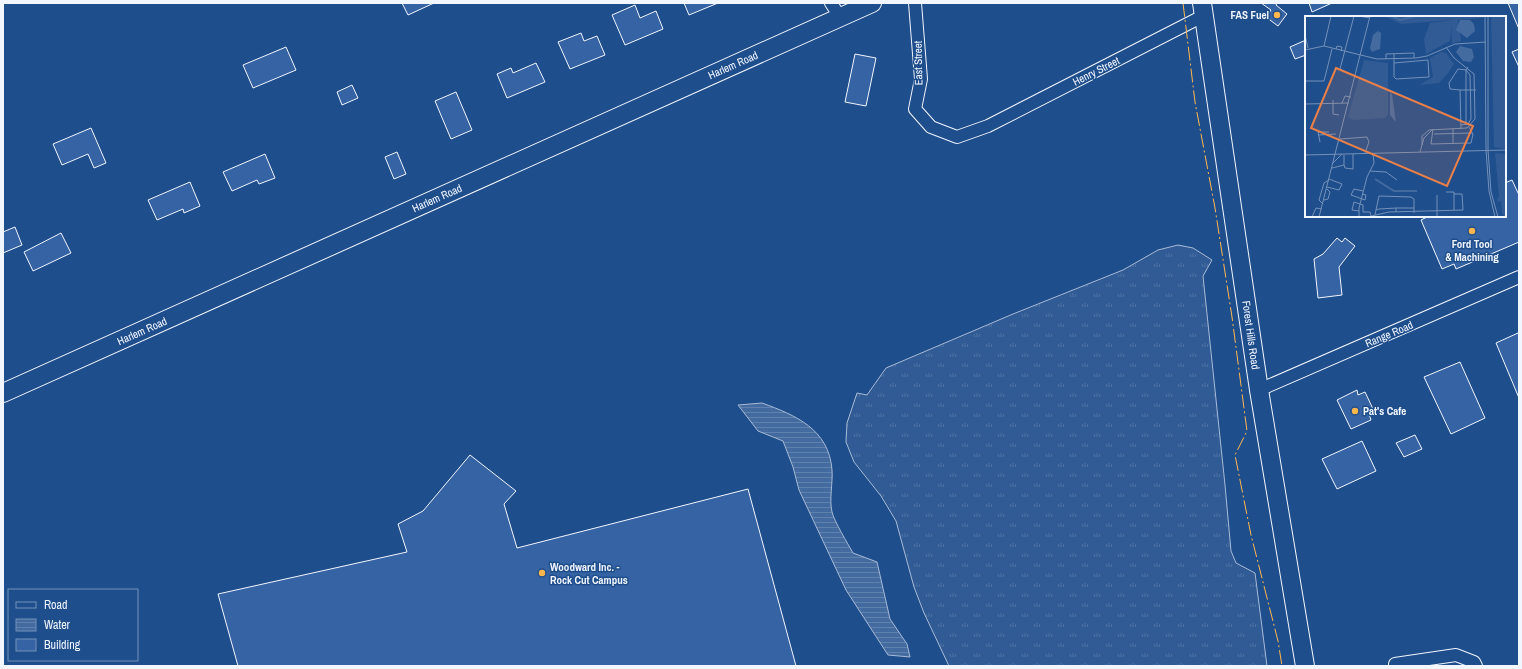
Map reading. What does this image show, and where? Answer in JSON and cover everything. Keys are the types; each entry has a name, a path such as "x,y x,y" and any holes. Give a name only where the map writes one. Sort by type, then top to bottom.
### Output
{"main road":[{"name":"Harlem Road","path":"3,393 836,10 872,3"},
{"name":"Forest Hills Road","path":"1203,9 1259,390 1305,666"}],"street":[{"name":"East Street","path":"915,3 921,79 915,109 931,127 957,137 988,126"},
{"name":"Henry Street","path":"988,126 1203,9"},
{"name":"Range Road","path":"1259,390 1519,277"},
{"path":"1396,664 1456,654 1474,662 1476,666"}],"green space":[{"path":"1178,245 1193,248 1212,260 1203,276 1231,551 1236,563 1255,573 1267,666 949,666 924,613 914,587 896,521 881,496 854,462 846,442 847,423 857,393 867,395 886,368 1013,314 1123,270 1158,250"}],"water":[{"path":"762,403 798,419 817,434 824,444 829,456 832,470 831,502 833,516 853,553 877,562 890,619 907,644 910,657 888,655 846,590 799,490 793,467 783,441 758,431 738,405"}],"building":[{"path":"402,3 434,3 408,15"},
{"path":"684,3 718,3 689,15"},
{"name":"FAS Fuel","path":"1261,3 1277,3 1276,5 1287,14 1278,26 1266,17 1271,10"},
{"path":"1309,3 1332,3 1312,12"},
{"path":"1508,3 1519,3 1519,29"},
{"path":"635,5 640,18 656,11 663,29 625,45 612,15"},
{"path":"581,33 584,41 597,36 605,55 570,69 558,42"},
{"path":"1305,40 1305,55 1295,59 1290,47"},
{"path":"286,47 296,70 253,88 243,65"},
{"path":"1519,49 1519,67 1512,52"},
{"path":"855,54 876,58 866,106 845,102"},
{"path":"536,63 545,82 507,98 497,74 511,68 513,73"},
{"path":"352,85 358,98 342,105 337,92"},
{"path":"456,92 472,130 451,139 435,101"},
{"path":"91,128 106,163 94,168 88,154 62,165 53,144"},
{"path":"397,152 406,174 394,179 385,157"},
{"path":"265,154 275,178 259,184 257,180 232,191 223,172"},
{"name":"Ford Tool & Machining","path":"1512,180 1519,195 1519,242 1456,269 1454,264 1442,269 1421,220 1427,217 1506,217 1506,183"},
{"path":"190,182 200,206 184,213 183,209 157,220 148,200"},
{"path":"15,227 22,245 3,253 3,232"},
{"path":"61,233 71,253 33,271 24,252"},
{"path":"1337,238 1342,242 1345,238 1355,246 1339,267 1342,295 1318,298 1314,259 1323,254"},
{"path":"1518,333 1519,335 1519,398 1496,343"},
{"path":"1460,362 1485,418 1451,434 1424,377"},
{"path":"1357,390 1358,395 1365,392 1373,409 1368,411 1371,420 1351,429 1337,400"},
{"path":"1415,435 1422,449 1404,457 1396,443"},
{"path":"1362,441 1376,471 1337,489 1322,459"},
{"name":"Woodward Inc. - Rock Cut Campus","path":"470,455 516,491 504,504 517,548 748,489 796,666 238,666 218,594 407,552 398,524 423,511"}],"power":[{"path":"1183,3 1195,102 1215,208 1232,317 1247,431 1235,455 1251,535 1278,641 1282,666"}],"place":[{"name":"FAS Fuel","path":"1277,15"},
{"name":"Ford Tool & Machining","path":"1472,231"},
{"name":"Pat's Cafe","path":"1355,411"},
{"name":"Woodward Inc. - Rock Cut Campus","path":"542,573"}]}
